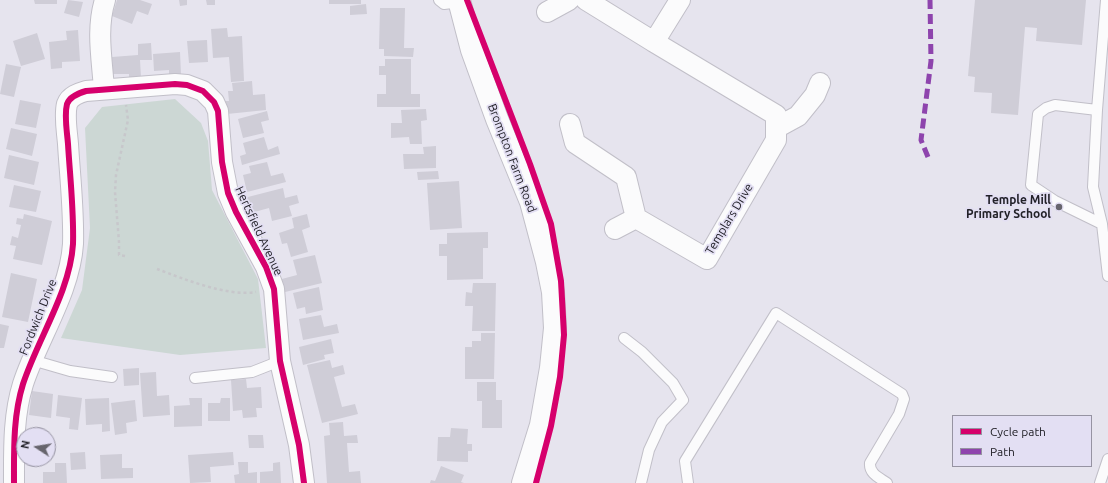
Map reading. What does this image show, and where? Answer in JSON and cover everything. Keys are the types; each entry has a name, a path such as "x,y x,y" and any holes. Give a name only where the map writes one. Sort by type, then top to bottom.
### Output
{"main road":[{"name":"Brompton Farm Road","path":"453,1 497,118 531,202 547,262 553,292 555,328 551,368 541,425 524,483"}],"street":[{"path":"104,89 100,29 101,16 105,0"},
{"path":"548,12 569,0"},
{"path":"586,0 776,116 776,128 798,116 815,95 820,83"},
{"path":"654,42 680,0"},
{"name":"Hertsfield Avenue","path":"104,89 175,84 187,85 203,91 214,102 218,111 222,162 228,193 236,212 266,267 274,290 280,361 299,445 304,483"},
{"name":"Fordwich Drive","path":"14,483 15,423 21,391 32,360 58,301 69,265 72,245 73,226 66,124 67,104 73,96 78,93 104,89"},
{"path":"570,124 575,142 626,177 636,218 615,229"},
{"name":"Templars Drive","path":"636,218 707,259 776,140 776,128"}],"lane":[{"path":"1106,0 1097,110 1093,187 1102,224 1108,276"},
{"path":"1097,110 1055,105 1046,108 1038,114 1031,185 1055,201 1102,224"},
{"path":"688,483 686,461 776,313 902,394 904,399 899,414 870,463 871,472 888,483"},
{"path":"624,338 642,352 673,383 683,400 662,422 649,450 641,483"},
{"path":"32,360 84,374 112,377"},
{"path":"195,378 252,372 280,361"},
{"path":"1100,483 1108,459"}],"path":[{"path":"125,87 128,120 116,175 115,192 119,255 125,256"},
{"path":"157,269 183,279 237,293 274,290"}],"shaded area":[{"path":"175,99 201,123 208,141 212,190 258,279 266,348 180,355 61,338 82,290 90,228 85,128 102,107"}],"building":[{"path":"34,0 57,0 57,4 35,4"},
{"path":"68,0 83,2 79,17 64,13"},
{"path":"117,0 140,0 152,4 148,15 137,11 132,24 112,16"},
{"path":"179,0 187,0 187,5 180,6"},
{"path":"206,0 215,0 215,5 207,5"},
{"path":"329,0 361,0 361,4 329,4"},
{"path":"975,0 1086,0 1082,45 1036,41 1037,28 1025,27 1018,115 991,113 992,93 974,92 975,77 968,76"},
{"path":"366,4 367,14 350,15 350,6"},
{"path":"380,8 405,8 404,48 414,48 413,57 384,56 384,49 379,49"},
{"path":"227,28 228,37 242,36 244,81 231,82 229,57 213,58 211,29"},
{"path":"78,30 80,61 62,62 62,68 51,69 49,42 67,40 66,31"},
{"path":"37,33 45,59 21,66 13,41"},
{"path":"207,40 208,62 189,63 187,41"},
{"path":"151,43 152,60 140,60 141,78 129,79 129,74 113,74 112,57 138,55 138,44"},
{"path":"180,52 181,75 169,76 169,70 154,71 153,54"},
{"path":"385,59 411,59 411,94 420,94 420,107 377,107 377,94 386,94 386,75 379,75 379,66 385,66"},
{"path":"6,64 21,67 14,97 0,94"},
{"path":"252,81 253,95 265,94 266,110 227,114 225,101 229,101 228,91 233,91 232,83"},
{"path":"20,100 41,104 36,128 15,124"},
{"path":"426,109 427,120 421,121 422,144 410,144 409,137 391,138 391,123 402,123 401,110"},
{"path":"267,111 269,120 261,122 264,133 243,138 238,119"},
{"path":"11,128 37,134 32,156 6,149"},
{"path":"264,137 268,150 278,146 280,154 242,165 240,156 246,154 243,143"},
{"path":"436,146 436,168 404,169 403,154 424,154 423,147"},
{"path":"9,155 39,162 34,185 4,178"},
{"path":"267,162 271,176 283,173 286,182 247,192 243,175 251,173 249,166"},
{"path":"438,171 439,179 418,180 417,172"},
{"path":"459,181 462,228 430,230 427,183"},
{"path":"14,185 41,191 36,212 9,207"},
{"path":"283,188 285,198 297,195 299,203 289,206 292,216 272,221 269,208 247,214 244,198"},
{"path":"24,214 52,221 42,265 13,259 16,246 10,245 12,236 18,238 21,225 16,224 17,218 23,219"},
{"path":"307,214 310,227 302,230 308,252 291,257 287,243 282,244 279,233 294,228 292,218"},
{"path":"488,232 488,248 483,248 483,279 447,280 447,256 439,256 439,244 447,244 447,233"},
{"path":"315,255 322,283 281,293 278,280 297,275 293,260"},
{"path":"11,273 37,279 28,322 2,317"},
{"path":"473,283 496,283 495,331 472,331 473,306 465,306 466,292 472,293"},
{"path":"319,287 323,310 306,314 305,307 297,309 293,293"},
{"path":"321,315 324,327 337,324 339,333 303,340 299,319"},
{"path":"0,324 9,326 4,348 0,348"},
{"path":"481,333 495,333 494,379 465,379 465,347 472,347 472,341 481,341"},
{"path":"331,339 334,353 324,355 325,359 303,365 299,347"},
{"path":"330,360 332,368 343,365 345,374 334,377 342,407 355,404 358,414 322,423 307,365"},
{"path":"139,368 139,385 124,386 123,369"},
{"path":"156,372 157,396 169,395 170,415 143,417 140,373"},
{"path":"246,379 247,388 261,387 262,408 256,408 257,417 243,418 242,410 233,411 231,380"},
{"path":"477,382 496,382 496,400 502,400 502,428 482,428 482,401 477,401"},
{"path":"32,391 53,394 51,418 29,415"},
{"path":"58,395 82,398 78,430 69,429 70,418 56,416"},
{"path":"109,398 110,431 102,432 102,424 86,425 85,399"},
{"path":"189,398 202,398 202,426 174,427 174,406 190,405"},
{"path":"221,398 230,398 230,421 208,421 208,403 220,403"},
{"path":"135,400 137,421 126,423 127,433 115,435 111,403"},
{"path":"343,422 344,436 357,435 358,443 347,443 349,472 360,471 361,483 327,483 324,436 330,435 329,423"},
{"path":"451,428 468,429 467,444 472,444 472,451 468,451 468,462 437,461 438,437 450,437"},
{"path":"248,435 263,435 264,448 249,448"},
{"path":"85,452 86,469 71,470 70,453"},
{"path":"233,452 234,465 210,467 211,482 190,483 188,455"},
{"path":"122,454 122,468 133,468 133,478 101,479 100,455"},
{"path":"238,462 248,462 248,473 257,472 257,483 235,483 234,475 239,474"},
{"path":"280,462 281,483 260,483 260,472 273,471 273,463"},
{"path":"56,463 66,463 67,483 43,483 43,472 55,472"},
{"path":"441,466 464,475 461,482 464,483 430,483 431,480 435,481"}],"marked path":[{"path":"928,157 921,140 931,61 930,0"}],"cycle path":[{"path":"467,0 530,164 551,224 561,281 564,335 560,377 551,426 536,483"},
{"path":"14,483 17,408 23,384 60,297 71,262 73,219 66,119 68,101 72,97 86,91 175,84 187,85 203,91 214,102 218,111 222,162 228,193 236,212 266,267 274,289 280,361 299,445 304,483"}],"place":[{"name":"Temple Mill Primary School","path":"1059,207"}]}
